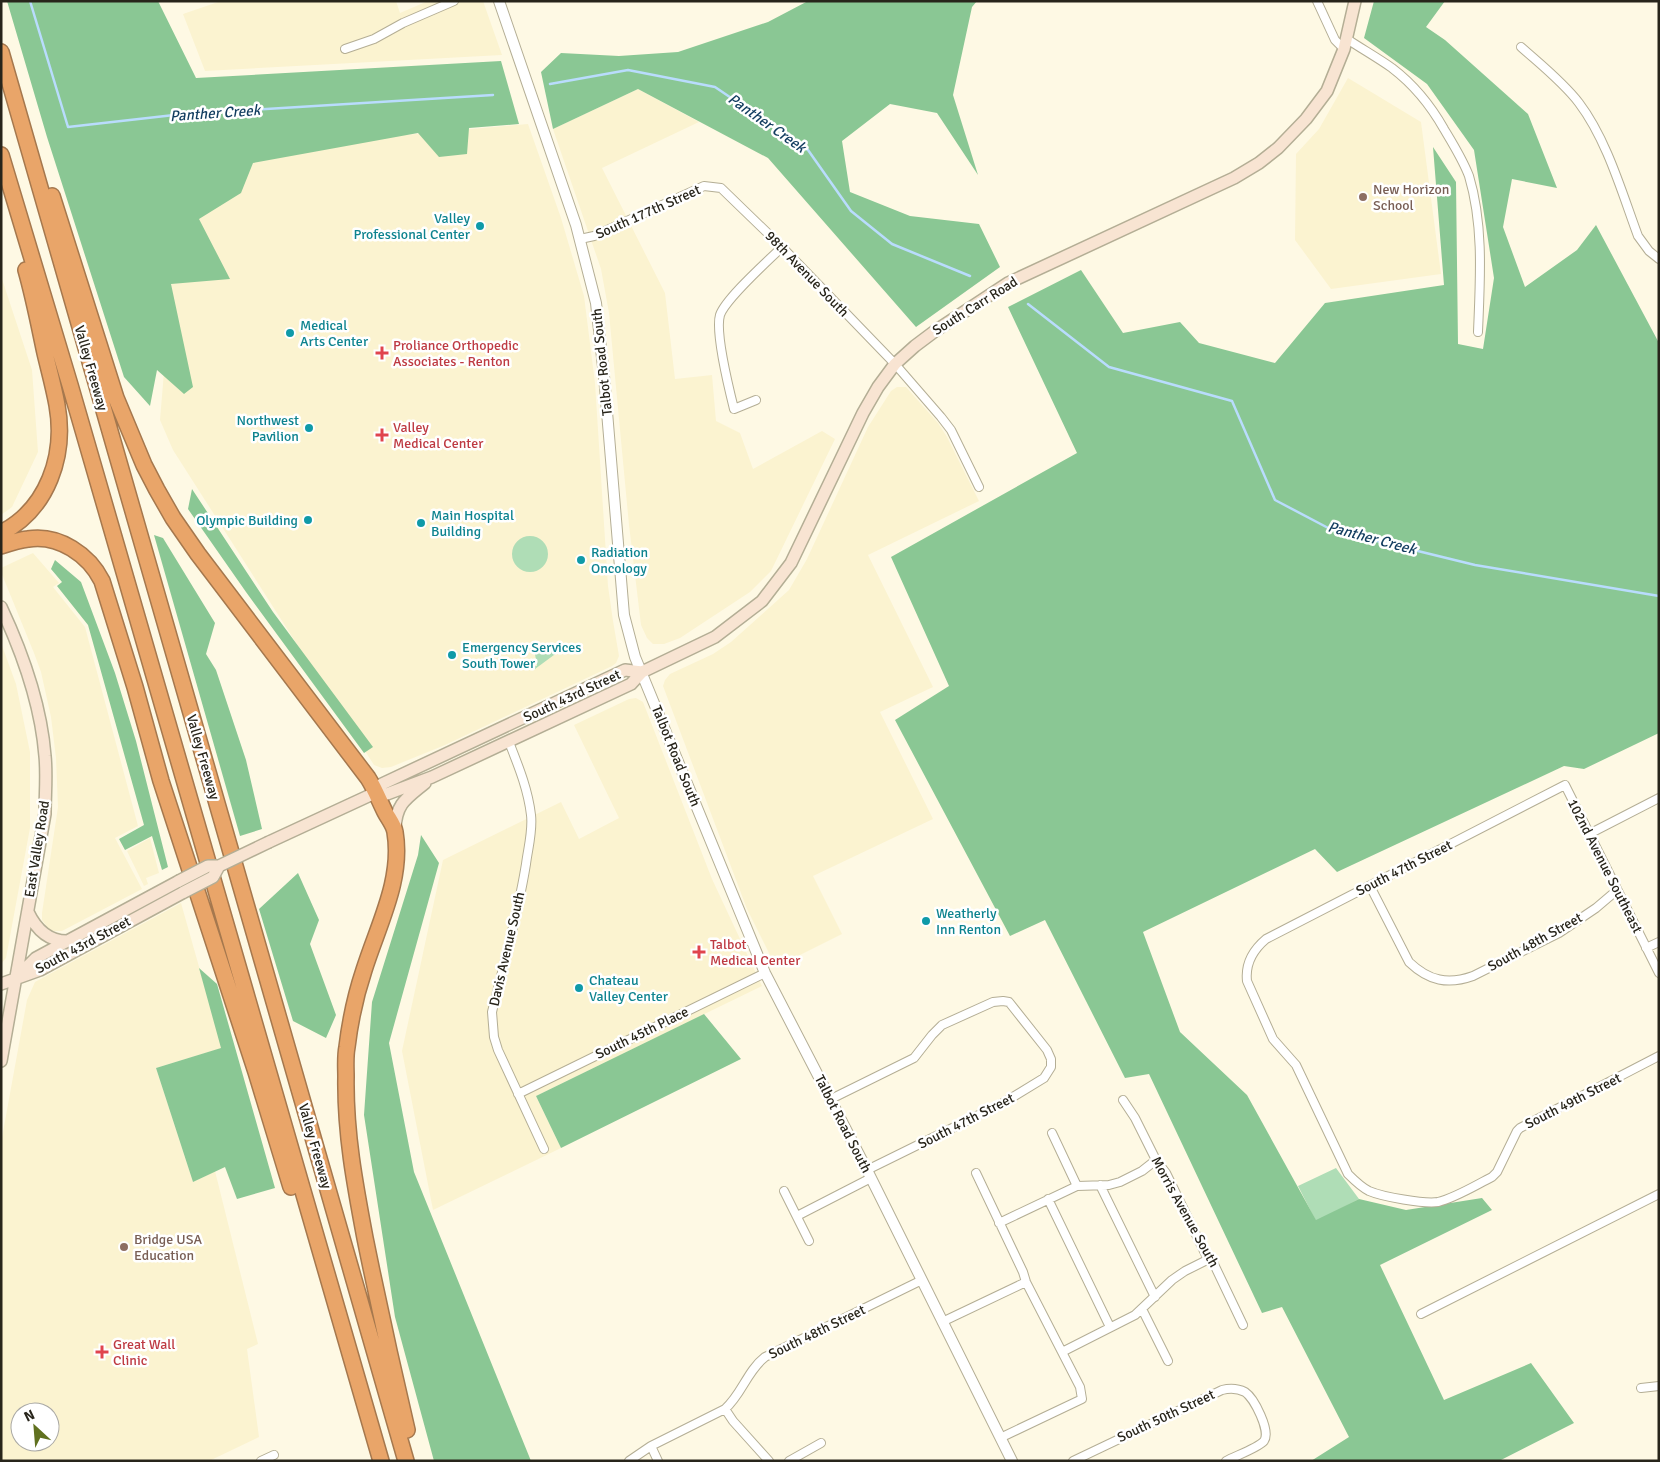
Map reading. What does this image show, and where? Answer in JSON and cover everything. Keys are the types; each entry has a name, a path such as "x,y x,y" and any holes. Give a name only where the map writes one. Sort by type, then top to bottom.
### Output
{"highway":[{"name":"Valley Freeway","path":"1,52 406,1461"},
{"path":"1,84 398,1461"},
{"path":"30,150 44,172 116,398 144,465 157,490 173,518 198,554 377,792 384,810 395,829 396,870 364,971 353,1014 346,1048 346,1091 348,1133 354,1182 385,1339 414,1461"},
{"name":"Valley Freeway","path":"1,155 70,385 381,1461"},
{"path":"1,185 30,285 57,407 58,432 57,459 47,488 29,512 1,534"},
{"path":"1,546 29,538 52,541 70,547 81,554 97,570 102,581 135,687 161,780 256,1072 304,1230 316,1240"}],"main road":[{"name":"South Carr Road","path":"642,672 715,637 762,601 791,563 863,413 878,387 896,364 934,331 1008,283 1234,178 1278,148 1306,119 1327,91 1346,44 1355,1"},
{"name":"East Valley Road","path":"1,607 34,692 45,757 45,814 16,977 4,1024 1,1061"},
{"name":"South 43rd Street","path":"16,977 40,970 182,886 208,866 219,866 377,792 382,784 624,671 642,672"},
{"name":"South 43rd Street","path":"377,792 387,794 432,777 630,685 642,672"},
{"path":"395,829 396,816 404,801 432,777"},
{"name":"South 43rd Street","path":"16,977 36,958 182,886"},
{"path":"28,912 34,924 41,932 56,940 71,941"},
{"path":"1,984 16,977"}],"street":[{"path":"344,49 374,39 403,23 454,1"},
{"name":"Talbot Road South","path":"499,1 580,239 596,303 624,615 629,636 765,973 869,1174 1012,1461"},
{"path":"1316,1 1335,40 1393,69 1413,87 1436,114 1454,145 1468,174 1475,200 1480,257 1478,332"},
{"path":"1521,47 1578,102 1591,121 1609,160 1638,236 1649,251 1659,259"},
{"name":"South 177th Street","path":"580,239 594,236 704,186 716,186"},
{"name":"98th Avenue South","path":"716,186 721,188 782,247 896,364 942,416 951,430 979,487"},
{"path":"756,400 734,409 719,329 720,315 726,303 782,247"},
{"name":"Davis Avenue South","path":"509,742 523,778 531,817 531,832 522,884 492,1012 494,1038 544,1150"},
{"name":"102nd Avenue Southeast","path":"1565,785 1616,891 1659,973"},
{"name":"South 47th Street","path":"1370,1191 1348,1174 1296,1065 1273,1039 1247,982 1246,972 1250,958 1258,946 1266,939 1565,785"},
{"path":"1589,834 1659,798"},
{"name":"South 48th Street","path":"1370,886 1409,962 1418,971 1448,982 1473,976 1559,933 1596,908 1616,891"},
{"path":"1646,948 1659,942"},
{"name":"South 45th Place","path":"518,1094 765,973"},
{"name":"South 47th Street","path":"797,1216 869,1174 1002,1103 1044,1078 1051,1067 1051,1059 1047,1050 1009,1002 993,1002 942,1025 914,1058 831,1100"},
{"name":"South 49th Street","path":"1370,1191 1425,1203 1445,1200 1492,1177 1497,1172 1516,1131 1520,1128 1659,1056"},
{"name":"Morris Avenue South","path":"1123,1100 1135,1118 1156,1160 1166,1173 1205,1253 1211,1258 1243,1325"},
{"path":"1052,1133 1077,1186"},
{"path":"999,1223 1077,1186 1100,1186 1120,1182 1142,1171 1156,1160"},
{"path":"976,1173 1026,1282 1080,1387 1082,1399 1000,1438"},
{"path":"1100,1186 1155,1297"},
{"path":"784,1192 809,1241"},
{"path":"1421,1314 1659,1194"},
{"path":"1048,1199 1110,1327"},
{"path":"1062,1352 1135,1314 1185,1270 1211,1258"},
{"name":"South 48th Street","path":"629,1461 651,1446 725,1409 734,1401 753,1368 765,1357 922,1280"},
{"path":"942,1322 1026,1282"},
{"path":"1142,1309 1168,1361"},
{"path":"1641,1388 1659,1386"},
{"name":"South 50th Street","path":"1074,1461 1222,1390 1230,1388 1245,1392 1250,1397 1265,1426 1266,1434 1264,1441 1257,1446 1226,1461"},
{"path":"725,1409 740,1430 768,1461"},
{"path":"788,1461 821,1443"},
{"path":"651,1446 658,1461"},
{"path":"261,1461 274,1455"}],"shaded area":[{"path":"221,1 396,1 400,13 428,1 483,1 502,55 205,71 183,14"},
{"name":"New Horizon School","path":"1348,78 1421,122 1441,274 1331,289 1295,240 1296,154 1319,129"},
{"path":"638,89 699,122 602,168 665,293 675,379 712,375 716,421 740,433 753,469 822,431 835,439 771,571 750,592 680,638 664,644 653,644 647,638 641,625 629,525 609,313 601,269 553,129"},
{"name":"Valley Medical Center","path":"528,124 561,218 584,296 595,383 608,586 619,656 616,663 612,666 445,745 391,767 382,768 374,765 173,450 160,420 182,155"},
{"path":"1,276 32,370 38,452 12,507 1,515"},
{"path":"897,387 906,387 938,423 979,501 868,555 933,687 880,712 933,819 813,876 842,934 776,967 747,909 663,686 670,674 713,654 731,642 789,590 807,559 868,427 891,391"},
{"path":"33,553 59,583 53,587 85,627 138,826 115,838 142,889 62,931 52,931 42,920 58,807 56,758 51,717 41,672 1,572 1,568"},
{"path":"1,643 16,684 30,752 30,828 6,958 1,964"},
{"path":"636,698 643,702 712,879 762,986 536,1096 561,1148 433,1210 402,1051 443,860 561,802 579,839 619,818 574,725 629,699"},
{"path":"150,838 159,873 146,878 148,884 144,886 127,851"},
{"path":"181,903 222,1048 156,1068 193,1182 215,1171 258,1344 247,1349 259,1437 209,1461 1,1461 1,1143 27,1000 35,982"}],"green space":[{"path":"7,1 158,1 196,78 501,61 519,124 469,128 467,154 439,157 418,133 253,163 241,193 199,219 230,279 171,284 193,387 184,394 157,370 150,406 124,377 47,137"},
{"path":"808,1 977,1 972,7 953,95 978,175 937,113 890,104 842,141 850,192 910,216 979,224 1000,267 916,327 768,158 638,89 553,129 541,72 561,53 619,56 678,52 768,22"},
{"path":"1374,1 1445,1 1426,27 1445,40 1528,114 1557,188 1512,179 1503,227 1525,287 1577,250 1596,225 1659,343 1659,733 1584,769 1564,766 1337,872 1315,849 1143,932 1180,1032 1247,1095 1316,1220 1359,1199 1406,1210 1482,1198 1492,1210 1380,1265 1444,1400 1531,1363 1574,1423 1499,1461 1311,1461 1349,1437 1282,1307 1262,1313 1149,1074 1125,1078 1045,920 1010,936 895,720 949,686 891,557 1077,453 1008,307 1081,270 1123,333 1180,322 1199,343 1275,363 1325,303 1444,285 1433,147 1456,182 1458,344 1483,349 1494,278 1474,150 1427,84 1364,38"},
{"path":"192,489 273,612 373,747 364,753 246,592 188,509"},
{"path":"154,535 163,538 215,623 206,654 216,670 246,760 262,829 240,836"},
{"path":"530,536 542,542 548,554 542,566 530,572 518,566 512,554 518,542"},
{"path":"55,560 81,582 115,673 136,741 168,867 162,870 152,836 125,850 119,839 144,825 88,625 57,586 62,582 51,569"},
{"path":"555,646 558,652 535,669 535,666 537,666 535,654 528,650 528,648"},
{"path":"421,835 439,863 389,1043 414,1172 531,1461 434,1461 395,1317 364,1115 372,1002 418,855"},
{"path":"298,873 319,920 310,944 336,1015 326,1038 293,1021 259,909"},
{"path":"199,968 217,984 275,1188 237,1199 225,1167 193,1182 156,1068 221,1048"},
{"path":"704,1014 741,1059 561,1148 536,1096"},
{"path":"1336,1168 1359,1199 1316,1221 1298,1186"}],"waterway":[{"name":"Panther Creek","path":"30,1 68,127 183,114 493,95"},
{"name":"Panther Creek","path":"550,84 628,70 715,87 808,150 851,211 892,244 970,276"},
{"name":"Panther Creek","path":"1028,304 1109,367 1232,401 1275,500 1332,530 1475,565 1659,596"}],"place":[{"name":"New Horizon School","path":"1363,197"},
{"name":"Valley Professional Center","path":"480,226"},
{"name":"Medical Arts Center","path":"290,333"},
{"name":"Proliance Orthopedic Associates - Renton","path":"382,353"},
{"name":"Northwest Pavilion","path":"309,428"},
{"name":"Valley Medical Center","path":"382,435"},
{"name":"Olympic Building","path":"308,520"},
{"name":"Main Hospital Building","path":"421,523"},
{"name":"Radiation Oncology","path":"581,560"},
{"name":"Emergency Services South Tower","path":"452,655"},
{"name":"Weatherly Inn Renton","path":"926,921"},
{"name":"Talbot Medical Center","path":"699,952"},
{"name":"Chateau Valley Center","path":"579,988"},
{"name":"Bridge USA Education","path":"124,1247"},
{"name":"Great Wall Clinic","path":"102,1352"}]}
